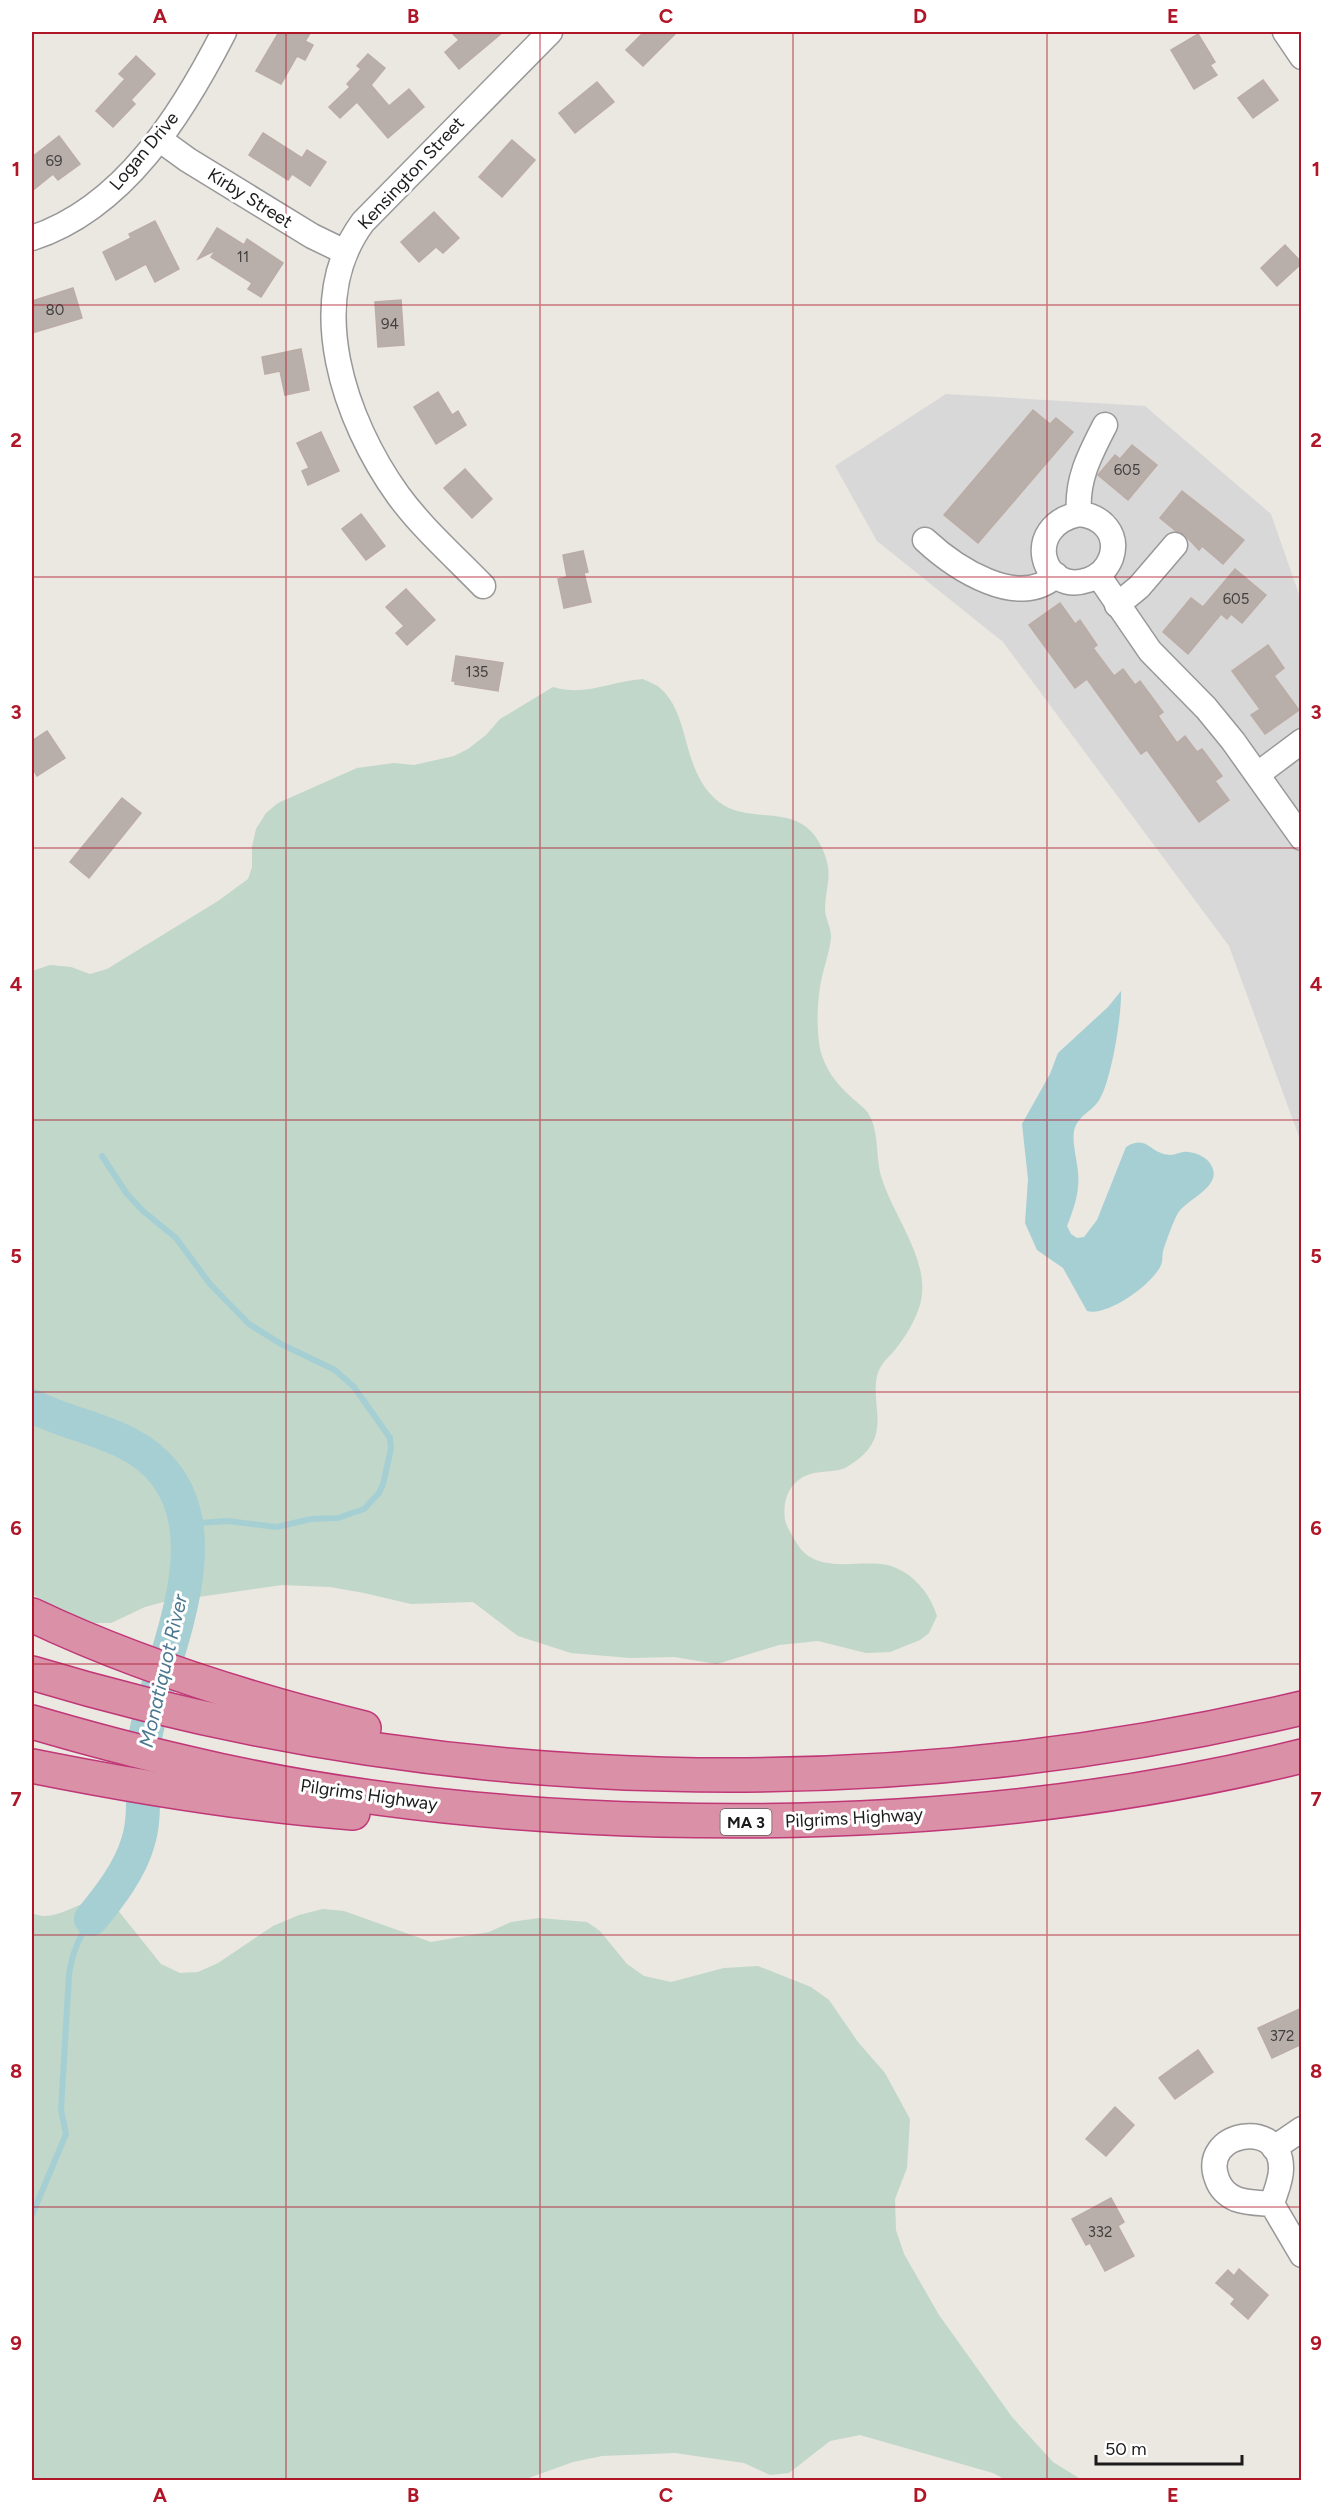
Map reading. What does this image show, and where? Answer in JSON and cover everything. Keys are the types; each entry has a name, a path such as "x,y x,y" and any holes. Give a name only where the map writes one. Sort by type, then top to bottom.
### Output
{"highway":[{"path":"32,1615 113,1650 205,1682 316,1716 423,1743 598,1772"},
{"path":"32,1673 104,1694 198,1717 348,1745 423,1756 528,1767 649,1774 776,1775 950,1766 1122,1744 1302,1708"},
{"name":"MA 3","path":"32,1722 95,1740 186,1778"},
{"name":"Pilgrims Highway","path":"186,1778 268,1779 410,1802 516,1813 622,1819 834,1821 941,1814 1119,1792 1302,1756"},
{"path":"32,1766 87,1777 186,1778"}],"street":[{"name":"Logan Drive","path":"32,238 59,228 89,211 122,180 159,139 189,94 224,32"},
{"name":"Kensington Street","path":"483,586 423,525 399,496 377,462 356,419 339,362 333,316 335,289 345,252 356,231 367,217 550,32"},
{"path":"1285,32 1302,57"},
{"name":"Kirby Street","path":"159,139 188,160 312,236 345,252"},
{"path":"1079,514 1078,497 1082,476 1106,425"},
{"path":"1079,514 1099,519 1107,527 1112,539 1111,558 1104,569 1098,575 1078,582 1056,575 1044,559 1043,546 1054,525 1060,520 1079,514"},
{"path":"925,540 966,572 998,585 1019,588 1038,586 1056,575"},
{"path":"1117,605 1139,587 1176,545"},
{"path":"1098,575 1150,651 1206,708 1258,774 1302,838"},
{"path":"1258,774 1302,741"},
{"path":"1274,2148 1302,2129"},
{"path":"1272,2204 1241,2200 1231,2196 1219,2183 1215,2169 1220,2152 1233,2139 1255,2136 1274,2148 1281,2170 1272,2204 1302,2255"}],"shaded area":[{"path":"946,394 1145,406 1271,514 1302,603 1301,1142 1229,946 1003,642 877,541 835,466"}],"green space":[{"path":"643,679 658,687 670,700 677,713 698,775 719,802 746,813 774,816 801,824 813,833 826,857 828,879 825,909 831,939 819,1000 818,1033 821,1053 835,1080 868,1113 872,1120 882,1179 911,1242 921,1275 922,1292 912,1325 878,1372 877,1425 872,1444 863,1455 845,1468 814,1473 799,1479 787,1497 785,1520 788,1529 804,1553 814,1559 837,1564 887,1565 912,1578 925,1591 937,1616 929,1633 920,1640 890,1652 866,1653 818,1641 779,1645 717,1664 674,1657 630,1658 571,1653 518,1636 473,1602 411,1604 330,1587 282,1585 163,1602 145,1607 111,1623 94,1623 59,1610 32,1594 32,971 50,965 71,967 90,974 107,969 218,901 248,879 252,867 252,847 256,829 266,813 278,803 357,768 394,763 414,765 454,756 468,749 486,735 500,719 553,687 576,690"},
{"path":"94,1900 112,1903 161,1964 180,1973 198,1972 218,1963 273,1926 299,1915 323,1909 344,1911 431,1942 489,1932 511,1922 539,1918 587,1922 600,1931 627,1964 644,1976 671,1982 724,1968 758,1966 811,1987 829,2000 858,2042 885,2073 910,2119 907,2168 895,2199 896,2230 904,2254 939,2315 1012,2417 1053,2462 1082,2480 1006,2480 993,2473 860,2435 830,2441 789,2473 770,2475 744,2463 675,2453 602,2456 573,2462 523,2480 32,2480 32,1913 40,1916 55,1915"}],"water":[{"path":"1121,991 1118,1032 1107,1082 1097,1103 1080,1119 1074,1131 1078,1186 1067,1226 1071,1234 1077,1238 1084,1237 1097,1220 1126,1147 1133,1144 1144,1144 1163,1154 1186,1152 1198,1154 1209,1162 1214,1173 1209,1186 1178,1213 1163,1251 1161,1265 1156,1273 1128,1297 1096,1312 1087,1311 1063,1268 1037,1250 1025,1223 1028,1179 1022,1124 1050,1074 1058,1053 1108,1007"}],"building":[{"path":"279,32 311,32 305,41 313,45 305,60 297,56 281,84 256,71"},
{"path":"451,32 503,32 459,69 445,52 459,40"},
{"path":"644,32 677,32 643,66 626,50"},
{"path":"1198,34 1215,62 1210,65 1217,75 1194,89 1171,50"},
{"path":"368,54 385,68 371,85 389,106 409,89 424,107 388,138 357,102 340,118 329,107 350,87 347,84 361,69 357,66"},
{"path":"136,56 155,74 131,100 135,104 113,127 96,111 125,79 119,74"},
{"path":"1263,80 1278,100 1253,118 1238,98"},
{"path":"597,82 614,102 575,133 559,113"},
{"path":"263,133 302,158 307,150 326,162 310,186 292,174 288,180 249,155"},
{"path":"59,136 80,164 58,180 53,174 32,191 32,157"},
{"path":"512,140 535,160 502,197 479,177"},
{"path":"434,212 459,238 443,253 436,247 419,262 401,242"},
{"path":"155,221 179,269 155,282 146,264 116,280 103,252 131,238 129,234"},
{"path":"217,228 244,245 247,239 283,263 261,297 248,289 252,283 211,257 216,250 198,259"},
{"path":"1285,245 1302,263 1277,286 1261,268"},
{"path":"73,288 82,318 32,333 32,301"},
{"path":"401,300 404,345 378,347 375,302"},
{"path":"301,349 309,390 285,395 280,371 265,374 262,357"},
{"path":"438,392 452,415 458,411 466,425 436,444 414,407"},
{"path":"1033,410 1050,424 1056,418 1073,432 978,543 944,515"},
{"path":"321,432 339,471 308,485 302,471 309,468 297,443"},
{"path":"1132,445 1157,465 1128,500 1098,475 1115,455 1120,459"},
{"path":"465,469 492,499 472,518 444,488"},
{"path":"1182,491 1244,540 1223,564 1202,546 1199,550 1184,534 1176,531 1160,518"},
{"path":"361,514 385,546 366,560 342,529"},
{"path":"583,551 588,572 584,573 591,602 564,608 558,579 567,577 563,555"},
{"path":"1235,569 1266,595 1242,623 1231,614 1227,619 1221,614 1188,654 1163,632 1191,598 1203,607"},
{"path":"406,589 435,620 407,645 396,633 404,626 386,607"},
{"path":"1060,603 1075,624 1080,620 1097,645 1093,648 1114,676 1123,669 1135,685 1140,681 1163,712 1158,716 1177,743 1185,736 1197,752 1202,749 1222,776 1215,781 1229,800 1199,822 1147,750 1141,754 1087,679 1075,688 1029,625"},
{"path":"1268,645 1284,668 1274,676 1299,710 1265,734 1251,715 1260,709 1232,671"},
{"path":"456,656 503,663 498,691 455,684 455,681 452,681"},
{"path":"47,731 65,758 37,776 32,767 32,741"},
{"path":"122,798 141,813 89,878 70,862"},
{"path":"1302,2008 1302,2044 1272,2058 1258,2028"},
{"path":"1198,2050 1213,2072 1175,2099 1159,2078"},
{"path":"1115,2107 1134,2125 1106,2156 1086,2139"},
{"path":"1111,2198 1124,2222 1118,2226 1134,2256 1105,2271 1090,2243 1086,2245 1072,2219"},
{"path":"1239,2269 1268,2295 1248,2319 1231,2304 1235,2299 1216,2283 1228,2270 1234,2276"}],"waterway":[{"path":"102,1156 127,1194 143,1211 176,1238 210,1284 249,1324 281,1344 335,1370 354,1387 390,1438 391,1449 383,1484 379,1493 364,1509 338,1518 311,1519 277,1527 227,1521 186,1524"},
{"name":"Monatiquot River","path":"32,1406 121,1440 138,1449 153,1461 166,1475 181,1504 188,1537 187,1571 180,1607 144,1743 143,1805 138,1842 125,1873 91,1919"},
{"name":"Monatiquot River","path":"32,2215 66,2134 61,2110 69,1975 77,1946 91,1919"}]}
